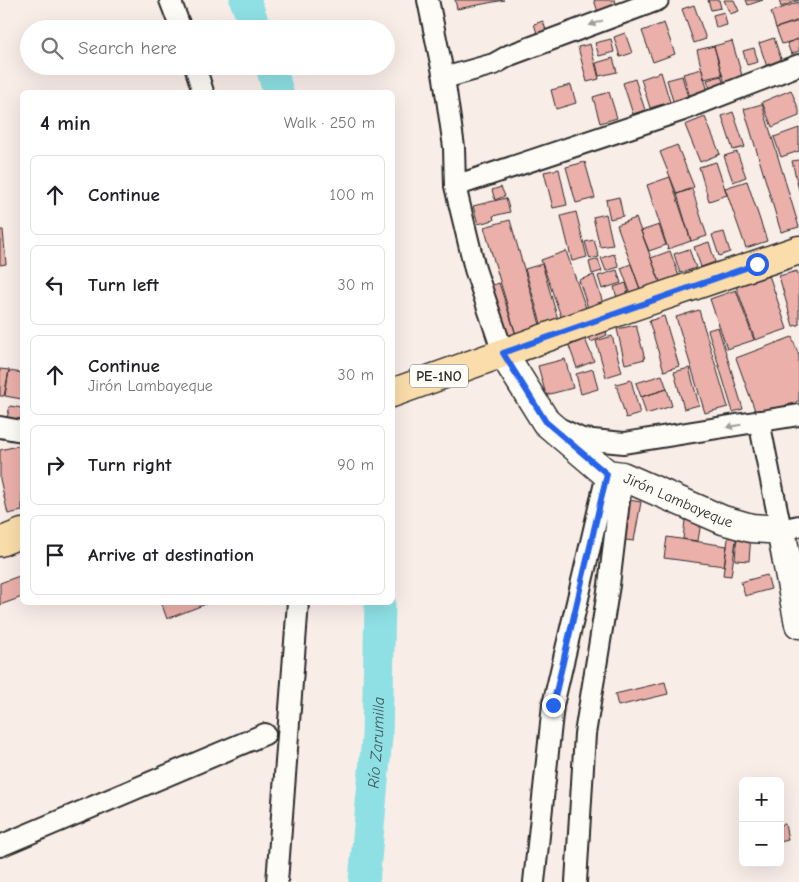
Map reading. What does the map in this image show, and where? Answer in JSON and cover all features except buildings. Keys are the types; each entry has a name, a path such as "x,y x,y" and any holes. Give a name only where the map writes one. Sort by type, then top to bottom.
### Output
{"main road":[{"name":"PE-1NO","path":"395,392 631,307 799,250"},
{"path":"0,542 20,534"}],"street":[{"path":"170,0 178,20"},
{"path":"428,0 444,78 454,147 455,186 494,356"},
{"path":"444,78 494,64 510,55 658,0"},
{"path":"455,186 684,110 799,65"},
{"path":"198,75 202,90"},
{"name":"Jirón Lambayeque","path":"494,356 546,422 614,475 724,520 752,528 790,528"},
{"path":"546,422 582,439 624,443 799,415"},
{"path":"760,422 790,528 799,624"},
{"path":"0,427 20,431"},
{"path":"534,882 553,705 614,475"},
{"path":"576,882 584,734 609,586 614,475"},
{"path":"277,882 298,605"},
{"path":"0,846 265,734"}],"waterway":[{"name":"Río Zarumilla","path":"245,0 253,20"},
{"name":"Río Zarumilla","path":"273,75 277,90"},
{"name":"Río Zarumilla","path":"364,882 377,737 380,605"}],"route":[{"path":"553,705 607,474 546,422 503,353 757,264"}]}
